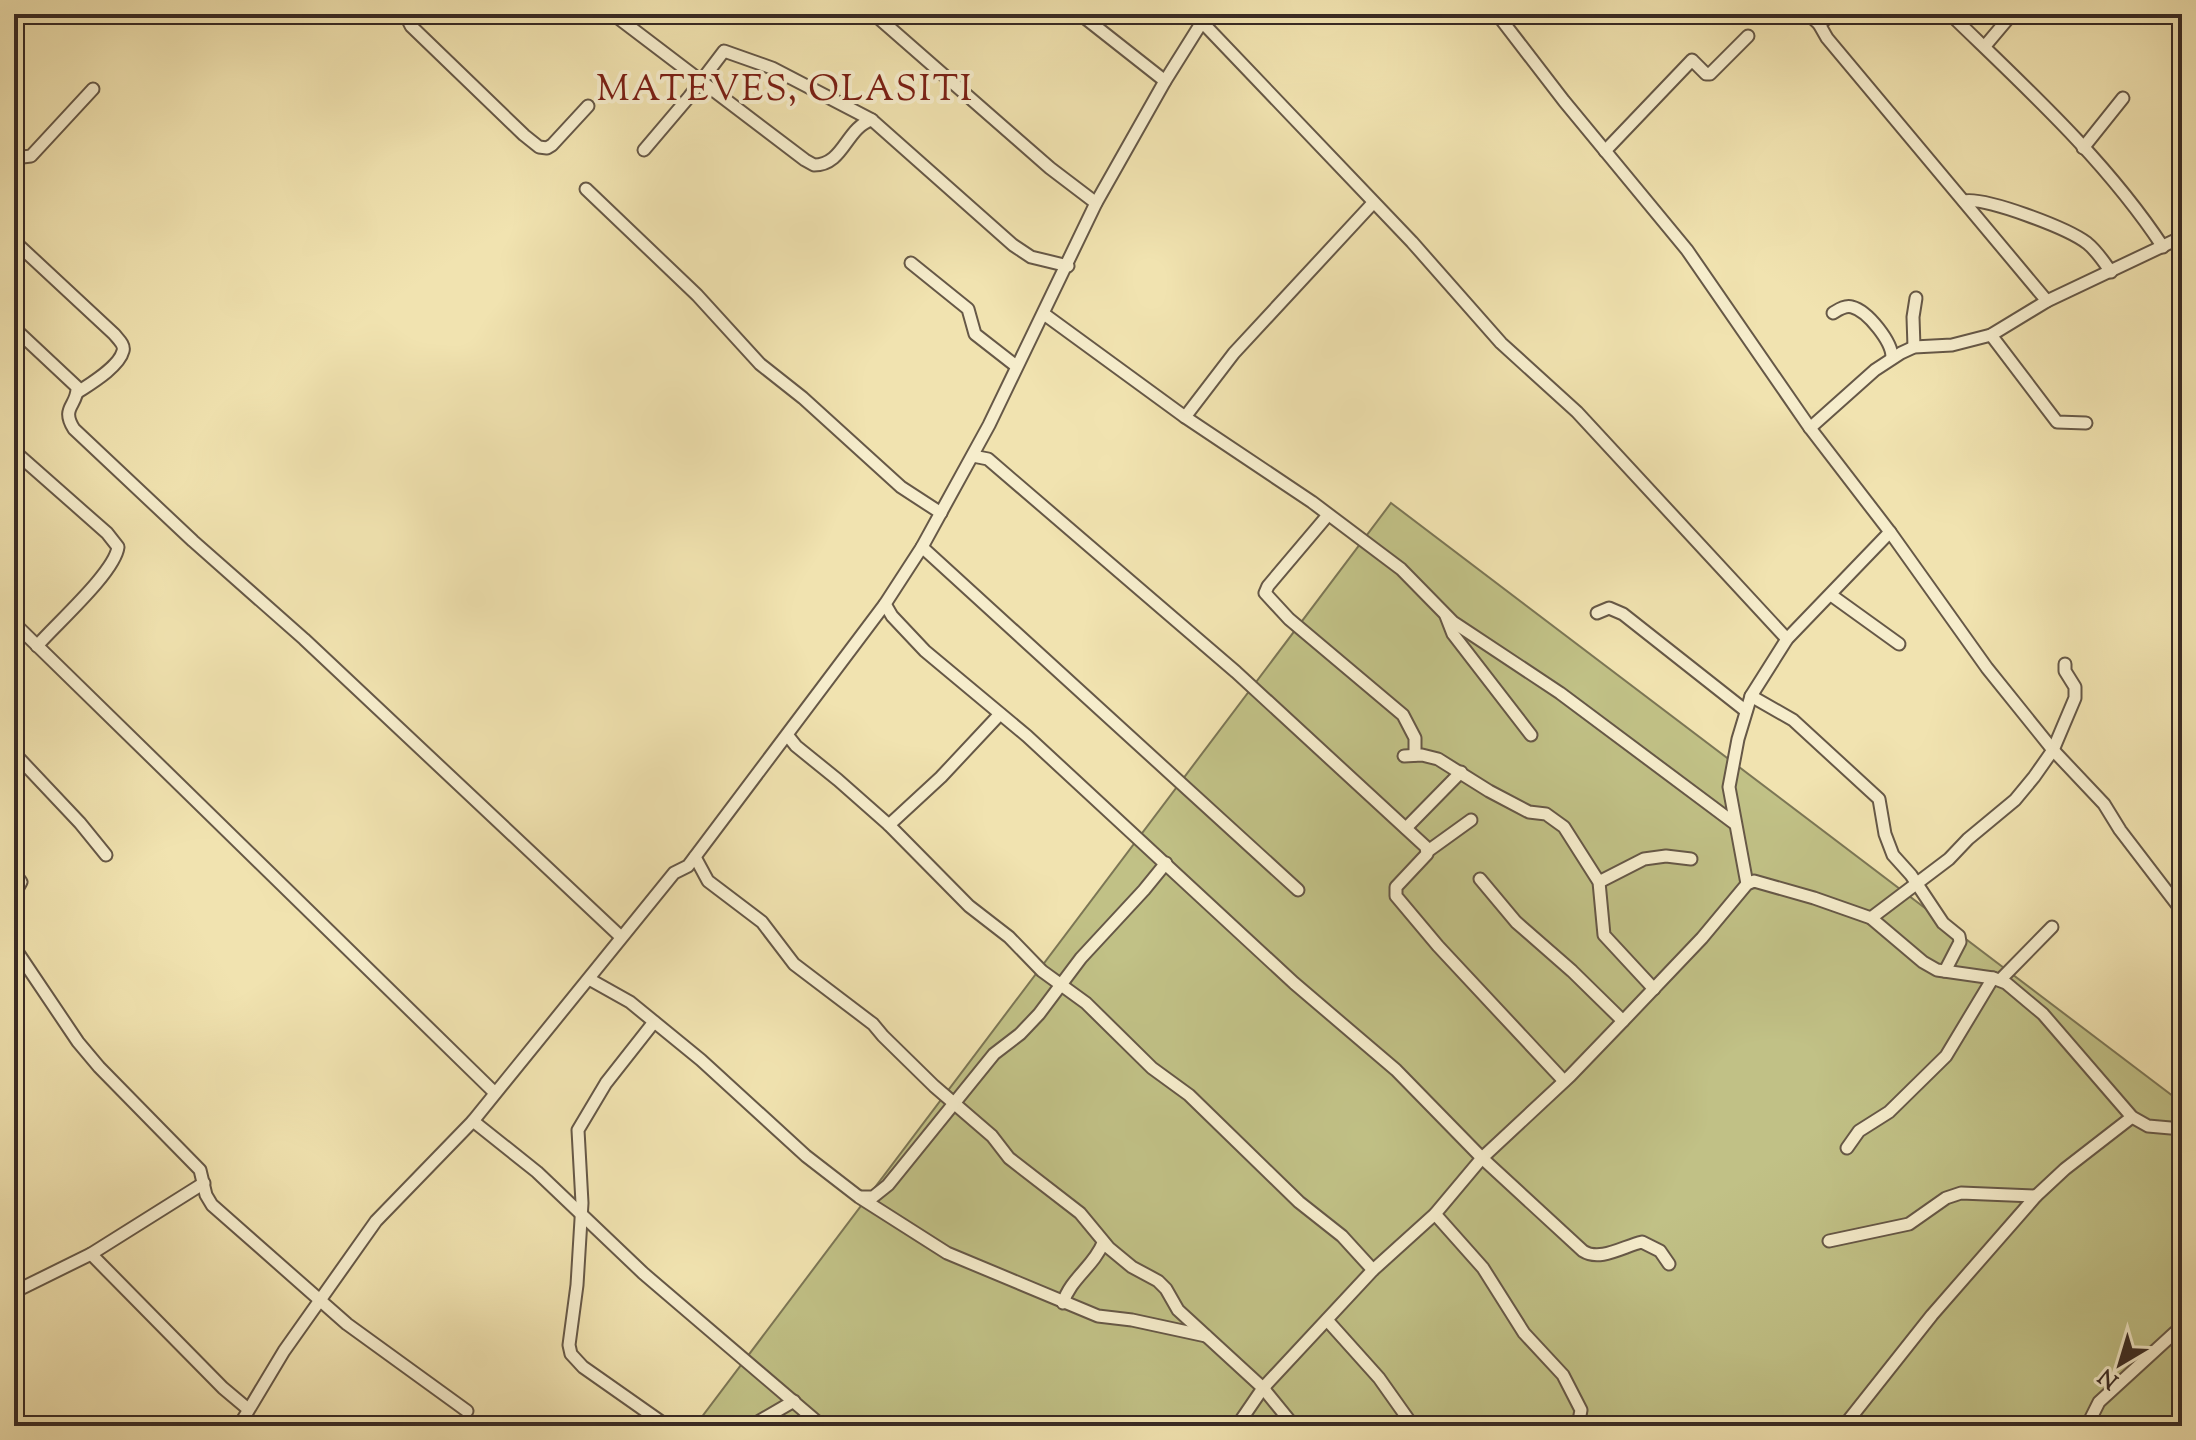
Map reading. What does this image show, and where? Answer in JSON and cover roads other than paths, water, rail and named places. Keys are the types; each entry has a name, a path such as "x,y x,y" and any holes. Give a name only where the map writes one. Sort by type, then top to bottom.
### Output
{"street":[{"path":"405,14 411,26 539,147 552,145 588,106"},
{"path":"613,14 814,165 830,161 859,126 872,120"},
{"path":"1080,14 1165,81"},
{"path":"1497,14 1687,250 1810,428 1890,532 1987,668 2053,750 2104,804 2182,911"},
{"path":"1808,14 2047,301"},
{"path":"1819,24 1833,14"},
{"path":"1950,14 2083,148 2122,191 2163,247"},
{"path":"1985,46 2012,14"},
{"path":"878,16 1050,168 1096,203"},
{"path":"239,1426 319,1301 376,1221 473,1121 674,873 688,866 885,604 922,547 973,456 1096,203 1205,16 1373,203 1446,278 1501,343 1577,412 1787,639"},
{"path":"1605,151 1690,62 1694,61 1706,74 1710,74 1748,36"},
{"path":"644,150 727,50 772,68 872,120 1013,245 1031,257 1068,266"},
{"path":"14,158 31,156 93,89"},
{"path":"2083,148 2123,98"},
{"path":"586,189 697,295 760,364 803,398 901,487 941,513"},
{"path":"1964,201 1979,200 2046,222 2071,234 2096,251 2111,272"},
{"path":"1185,417 1234,353 1373,203"},
{"path":"1810,428 1895,352 1914,347 1952,345 1991,335 2047,301 2182,237"},
{"path":"14,241 124,346 124,351 103,376 78,392 68,412 68,420 74,429 216,562 304,639 621,937"},
{"path":"911,263 968,309 975,334 1016,366"},
{"path":"1914,347 1913,310 1916,298"},
{"path":"1833,313 1847,307 1857,309 1875,325 1895,352"},
{"path":"1044,314 1185,417 1328,515 1401,569 1446,616 1560,693 1734,823"},
{"path":"14,328 75,383 78,392"},
{"path":"1991,335 2055,420 2086,423"},
{"path":"14,451 107,533 118,547 113,563 37,646"},
{"path":"973,456 988,459 1069,527 1236,672 1428,851"},
{"path":"1328,515 1265,593 1289,619 1403,715 1415,738 1410,756 1438,759 1489,791 1529,812 1546,814 1564,827 1599,882 1604,935 1654,989"},
{"path":"1747,884 1729,787 1751,696 1787,639 1890,532"},
{"path":"922,547 1298,890"},
{"path":"1831,595 1899,644"},
{"path":"885,604 892,616 925,651 1027,736 1294,983 1396,1070 1482,1158 1588,1254 1601,1255 1642,1242 1660,1251 1669,1264"},
{"path":"1597,613 1609,608 1623,614 1746,711"},
{"path":"1446,616 1453,634 1531,735"},
{"path":"14,623 495,1093"},
{"path":"1871,918 1930,875 2015,800 2053,750 2075,698 2075,687 2065,671 2065,664"},
{"path":"1751,696 1793,720 1879,799 1889,848 1943,923 1960,939 1945,971"},
{"path":"889,825 941,777 1000,714"},
{"path":"788,736 889,825 969,906 997,926 1042,971 1086,1003 1143,1060 1189,1095 1299,1202 1342,1236 1373,1270"},
{"path":"14,753 106,855"},
{"path":"1406,828 1461,772"},
{"path":"1471,820 1428,851 1396,887 1396,896 1447,956 1564,1081"},
{"path":"1599,882 1644,859 1666,856 1691,859"},
{"path":"695,857 708,881 757,917 794,964 865,1017 934,1086 998,1143 1009,1158 1080,1213 1103,1243 1132,1267 1158,1281 1178,1310 1263,1388 1294,1426"},
{"path":"859,1197 870,1198 879,1193 994,1054 1028,1026 1090,947 1166,863"},
{"path":"14,872 21,882 14,895"},
{"path":"1480,879 1516,922 1623,1021"},
{"path":"1237,1426 1263,1388 1373,1270 1435,1214 1482,1158 1623,1021 1702,938 1747,884 1759,881 1871,918 1923,962 1945,971 1997,979 2043,1014 2132,1117 2148,1126 2182,1129"},
{"path":"1847,1148 1859,1131 1889,1112 1946,1056 1997,979 2052,927"},
{"path":"14,947 78,1042 200,1170 206,1195 212,1205 319,1301 467,1411"},
{"path":"589,979 614,991 654,1022 701,1060 806,1156 859,1197 947,1253 1098,1316 1207,1336"},
{"path":"654,1022 606,1083 578,1130 581,1215 577,1285 569,1345 571,1354 583,1367 667,1426"},
{"path":"1844,1426 1932,1315 2036,1196 2065,1169 2132,1117"},
{"path":"473,1121 537,1172 723,1343 822,1426"},
{"path":"14,1292 91,1254 204,1183"},
{"path":"1829,1241 1909,1224 1946,1198 1961,1193 2036,1196"},
{"path":"1435,1214 1483,1268 1524,1333 1563,1375 1581,1410 1578,1426"},
{"path":"1063,1303 1067,1291 1098,1254 1103,1243"},
{"path":"91,1254 223,1388 248,1409"},
{"path":"1327,1320 1379,1378 1413,1426"},
{"path":"2091,1426 2091,1418 2099,1402 2182,1326"},
{"path":"751,1426 794,1401"}],"district":[{"name":"MATEVES, OLASITI","path":"785,91"}]}
